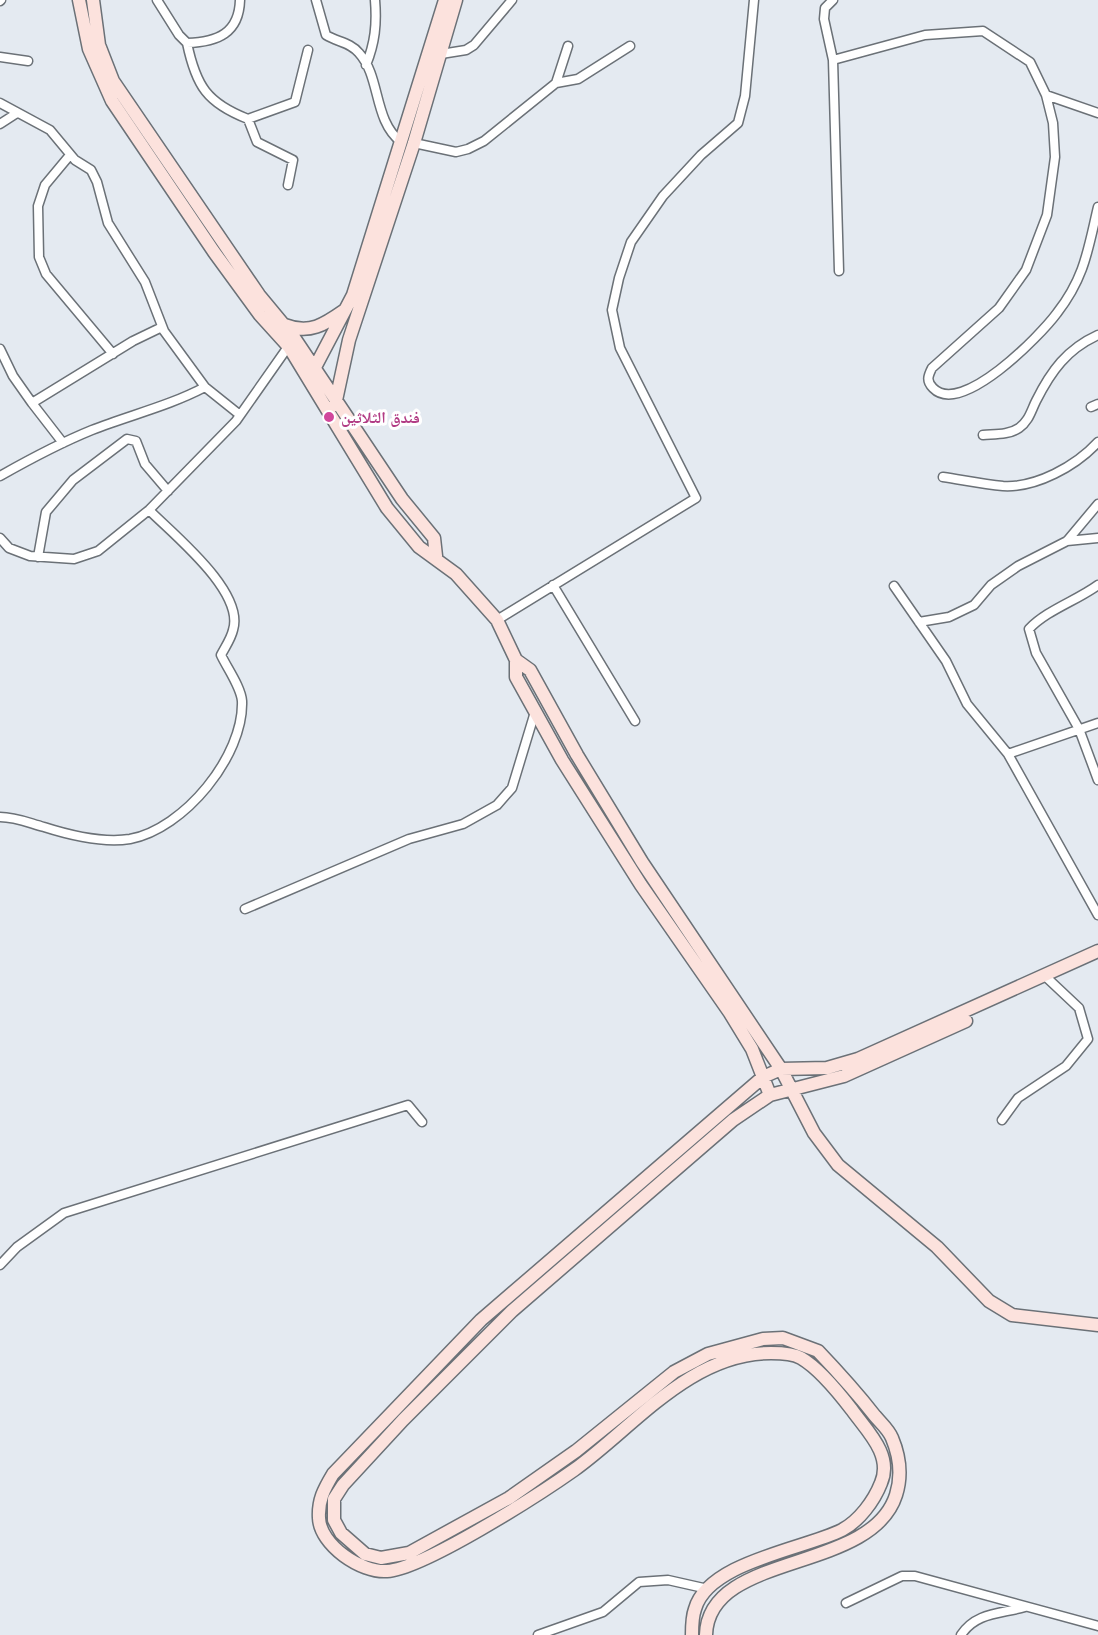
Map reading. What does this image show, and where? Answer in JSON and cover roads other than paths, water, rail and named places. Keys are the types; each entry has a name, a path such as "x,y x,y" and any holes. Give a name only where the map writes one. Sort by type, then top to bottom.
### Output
{"street":[{"path":"79,0 96,71 112,101 214,252 260,315 291,342"},
{"path":"93,0 99,45 113,81 259,295 284,325 331,415 387,508 419,547 436,556 473,591 497,620 516,660 516,677 535,711 641,885 730,1013 752,1049 770,1095"},
{"path":"157,0 179,35 187,43 193,72 215,104 248,119 257,142 292,160 288,186"},
{"path":"187,43 204,42 223,35 234,26 239,16 240,0"},
{"path":"316,0 326,34 353,47 366,65 384,119 391,131 408,142 456,152 484,141 556,83 578,79 630,46"},
{"path":"366,65 375,36 375,0"},
{"path":"331,415 349,340 408,142 445,0"},
{"path":"311,374 346,310 441,54 456,0"},
{"path":"441,54 466,50 474,45 512,0"},
{"path":"497,620 696,498 620,348 612,310 619,278 631,242 663,196 701,155 738,123 746,96 754,0"},
{"path":"833,0 825,8 824,19 833,60 839,271"},
{"path":"833,60 925,35 984,31 1030,62 1046,95 1053,123 1055,157 1047,215 1026,270 999,308 932,368 928,377 930,385 937,392 950,396 962,394 976,386 1012,359 1056,314 1081,277 1098,207"},
{"path":"556,83 568,46"},
{"path":"248,119 295,102 308,50"},
{"path":"0,57 28,61"},
{"path":"1046,95 1098,112"},
{"path":"0,104 50,130 70,155 91,170 97,182 108,223 145,282 162,327 175,349 205,387 240,414"},
{"path":"0,124 17,112"},
{"path":"70,155 45,185 38,206 39,257 46,274 112,354"},
{"path":"284,325 296,330 309,330 321,327 346,310"},
{"path":"32,403 112,354 162,327"},
{"path":"983,435 1008,433 1018,429 1029,419 1035,404 1062,358 1084,341 1098,334"},
{"path":"0,538 9,548 38,557 74,559 98,551 149,510 240,414 291,342"},
{"path":"0,349 13,376 63,443"},
{"path":"311,374 336,401 402,499 434,538 436,556"},
{"path":"0,476 63,443 175,402 205,387"},
{"path":"38,557 46,512 73,480 127,439 136,441 145,464 168,491"},
{"path":"943,477 1005,486 1035,482 1076,461 1098,442"},
{"path":"919,622 949,617 974,605 991,585 1066,541 1098,504"},
{"path":"0,817 12,817 78,837 130,838 175,820 210,783 235,740 242,699 221,655 234,629 230,599 217,578 149,510"},
{"path":"1066,541 1098,538"},
{"path":"553,585 635,721"},
{"path":"1098,585 1071,603 1040,617 1029,629 1036,653 1079,729 1098,780"},
{"path":"894,586 946,661 967,704 1008,754 1098,915"},
{"path":"516,660 530,670 577,755 642,862 781,1069 814,1133 838,1165 937,1247 989,1301 1012,1315 1098,1325"},
{"path":"245,909 409,839 463,824 497,805 512,788 535,711"},
{"path":"1008,754 1098,723"},
{"path":"706,1635 706,1620 716,1602 759,1575 852,1541 872,1530 887,1514 896,1494 901,1478 891,1436 818,1351 802,1343 783,1338 763,1339 708,1354 674,1372 576,1451 509,1498 409,1553 381,1558 365,1554 353,1546 341,1533 334,1520 334,1499 360,1465 512,1311 734,1120 770,1095 852,1072 1048,979 1098,951"},
{"path":"692,1635 695,1608 708,1588 746,1564 844,1529 860,1516 878,1492 884,1476 883,1458 877,1443 846,1403 800,1357 749,1353 712,1366 682,1383 574,1470 535,1495 421,1560 388,1571 367,1570 352,1562 328,1539 318,1521 321,1493 333,1474 481,1320 763,1077 781,1069 826,1068 858,1059 1098,960"},
{"path":"1048,979 1079,1008 1088,1039"},
{"path":"1002,1120 1018,1098 1066,1066 1088,1039 1098,1038"},
{"path":"0,1265 16,1247 64,1213 408,1105 422,1122"},
{"path":"846,1603 902,1576 915,1576 1098,1626"},
{"path":"538,1635 603,1612 639,1582 668,1580 698,1588 708,1588"},
{"path":"961,1635 972,1622 987,1615 1025,1607"}],"place":[{"name":"فندق الثلاثين","path":"329,417"}]}
